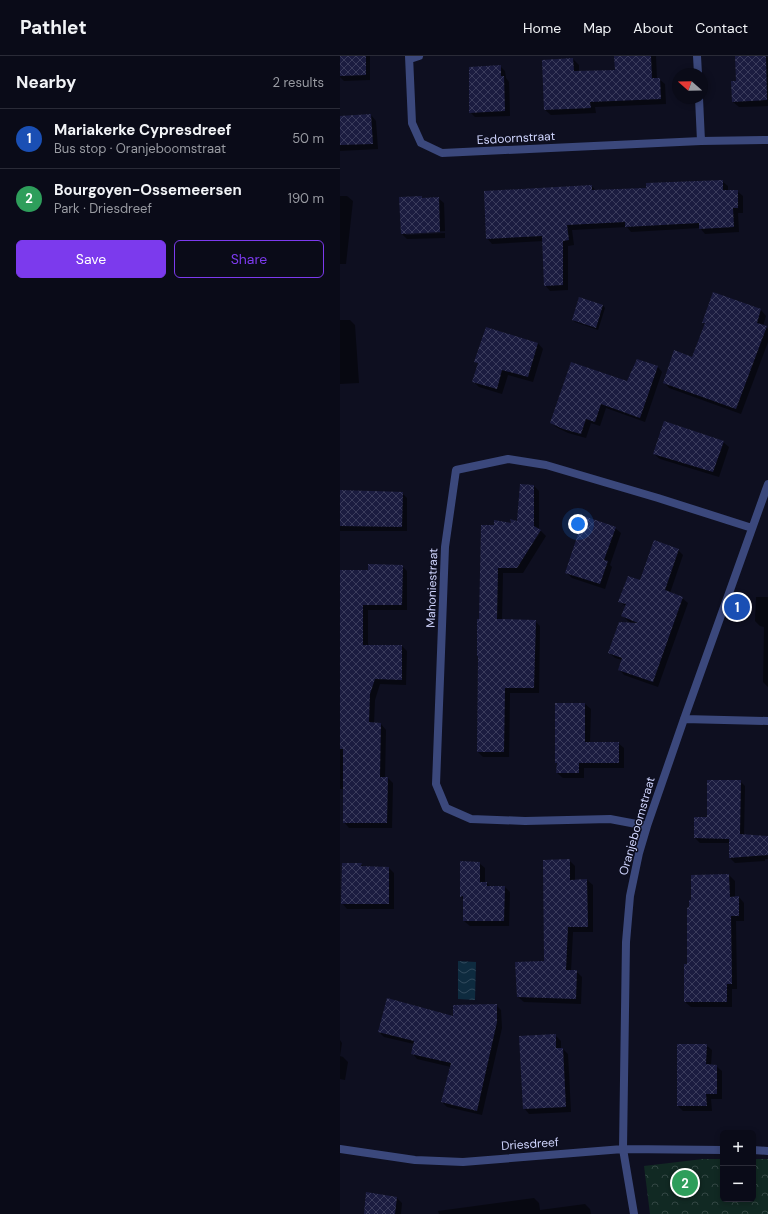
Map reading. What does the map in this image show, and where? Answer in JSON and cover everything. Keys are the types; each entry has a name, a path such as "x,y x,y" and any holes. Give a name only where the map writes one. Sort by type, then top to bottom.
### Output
{"street":[{"name":"Esdoornstraat","path":"419,56 409,57 412,123 421,144 442,153 768,140"},
{"path":"697,56 698,68"},
{"path":"699,104 700,142"},
{"name":"Mahoniestraat","path":"647,826 610,819 525,821 471,819 446,808 436,784 445,548 456,470 508,459 546,465 752,528"},
{"name":"Oranjeboomstraat","path":"634,1214 623,1150 626,942 630,896 639,853 647,826 768,484"},
{"path":"684,719 768,722"},
{"name":"Driesdreef","path":"340,1150 415,1160 463,1162 623,1150 720,1150"},
{"path":"756,1150 768,1150"}],"green space":[{"path":"703,1159 720,1159 720,1202 756,1202 756,1159 768,1159 768,1214 650,1214 644,1166"}],"water":[{"path":"458,961 476,962 475,1000 458,999"}],"building":[{"path":"340,56 366,56 366,75 340,76"},
{"path":"614,56 651,56 652,78 660,78 661,99 590,102 591,108 544,110 542,60 573,58 574,71 615,70"},
{"path":"735,56 766,56 767,100 732,102 731,81 736,81"},
{"path":"501,65 501,76 504,76 505,111 469,113 469,67"},
{"path":"371,114 373,144 340,145 340,116"},
{"path":"723,180 723,190 738,190 738,208 733,208 734,227 699,229 699,223 625,227 625,222 567,225 569,240 563,241 563,285 544,286 542,236 486,239 484,191 592,185 592,190 646,188 646,183"},
{"path":"422,196 422,198 439,197 440,232 401,234 399,197"},
{"path":"713,292 761,309 757,323 767,326 736,409 663,383 674,350 692,357 705,323 702,323"},
{"path":"579,297 603,305 596,328 572,320"},
{"path":"486,327 538,343 528,377 502,370 497,389 472,382 478,363 474,362"},
{"path":"637,359 658,366 640,418 601,404 595,422 586,419 581,434 563,429 550,423 571,362 627,381"},
{"path":"664,421 724,441 713,472 653,454"},
{"path":"520,484 534,485 534,526 541,530 517,568 498,568 497,619 536,620 534,688 505,688 504,752 477,752 477,619 479,619 481,525 494,525 494,520 511,523 510,519 517,521"},
{"path":"340,490 403,492 402,527 340,526"},
{"path":"584,516 616,527 604,560 608,561 600,584 565,573"},
{"path":"654,540 679,549 665,590 683,597 653,682 618,670 622,658 608,653 619,622 638,623 621,616 626,604 618,602 628,576 640,580"},
{"path":"368,564 403,565 402,605 363,605 363,645 402,645 402,680 375,679 370,694 369,722 381,723 380,777 388,777 387,823 343,823 343,749 340,749 340,570 368,570"},
{"path":"555,703 585,703 585,742 619,742 619,763 579,763 579,773 556,773"},
{"path":"707,780 741,780 740,834 768,836 768,855 729,858 729,839 694,838 694,817 707,817"},
{"path":"570,859 570,880 587,879 588,927 568,927 566,970 577,970 576,999 517,997 515,962 544,961 543,860"},
{"path":"460,861 480,862 480,882 487,882 487,886 505,886 504,921 463,921 463,896 460,897"},
{"path":"342,863 362,863 361,866 389,867 389,904 341,904"},
{"path":"729,874 730,897 739,896 739,916 731,916 732,984 727,984 727,1002 684,1002 684,964 687,964 687,908 689,907 689,900 691,900 691,875"},
{"path":"387,998 453,1016 453,1005 497,1004 497,1022 477,1111 441,1102 451,1063 411,1054 414,1041 378,1032"},
{"path":"556,1034 556,1048 563,1048 566,1107 523,1109 519,1036"},
{"path":"677,1044 707,1044 706,1064 717,1065 717,1094 706,1094 707,1106 677,1106"},
{"path":"366,1192 397,1197 395,1214 364,1214"}],"place":[{"name":"Mariakerke Cypresdreef","path":"737,607"},
{"name":"Bourgoyen-Ossemeersen","path":"685,1183"}]}
